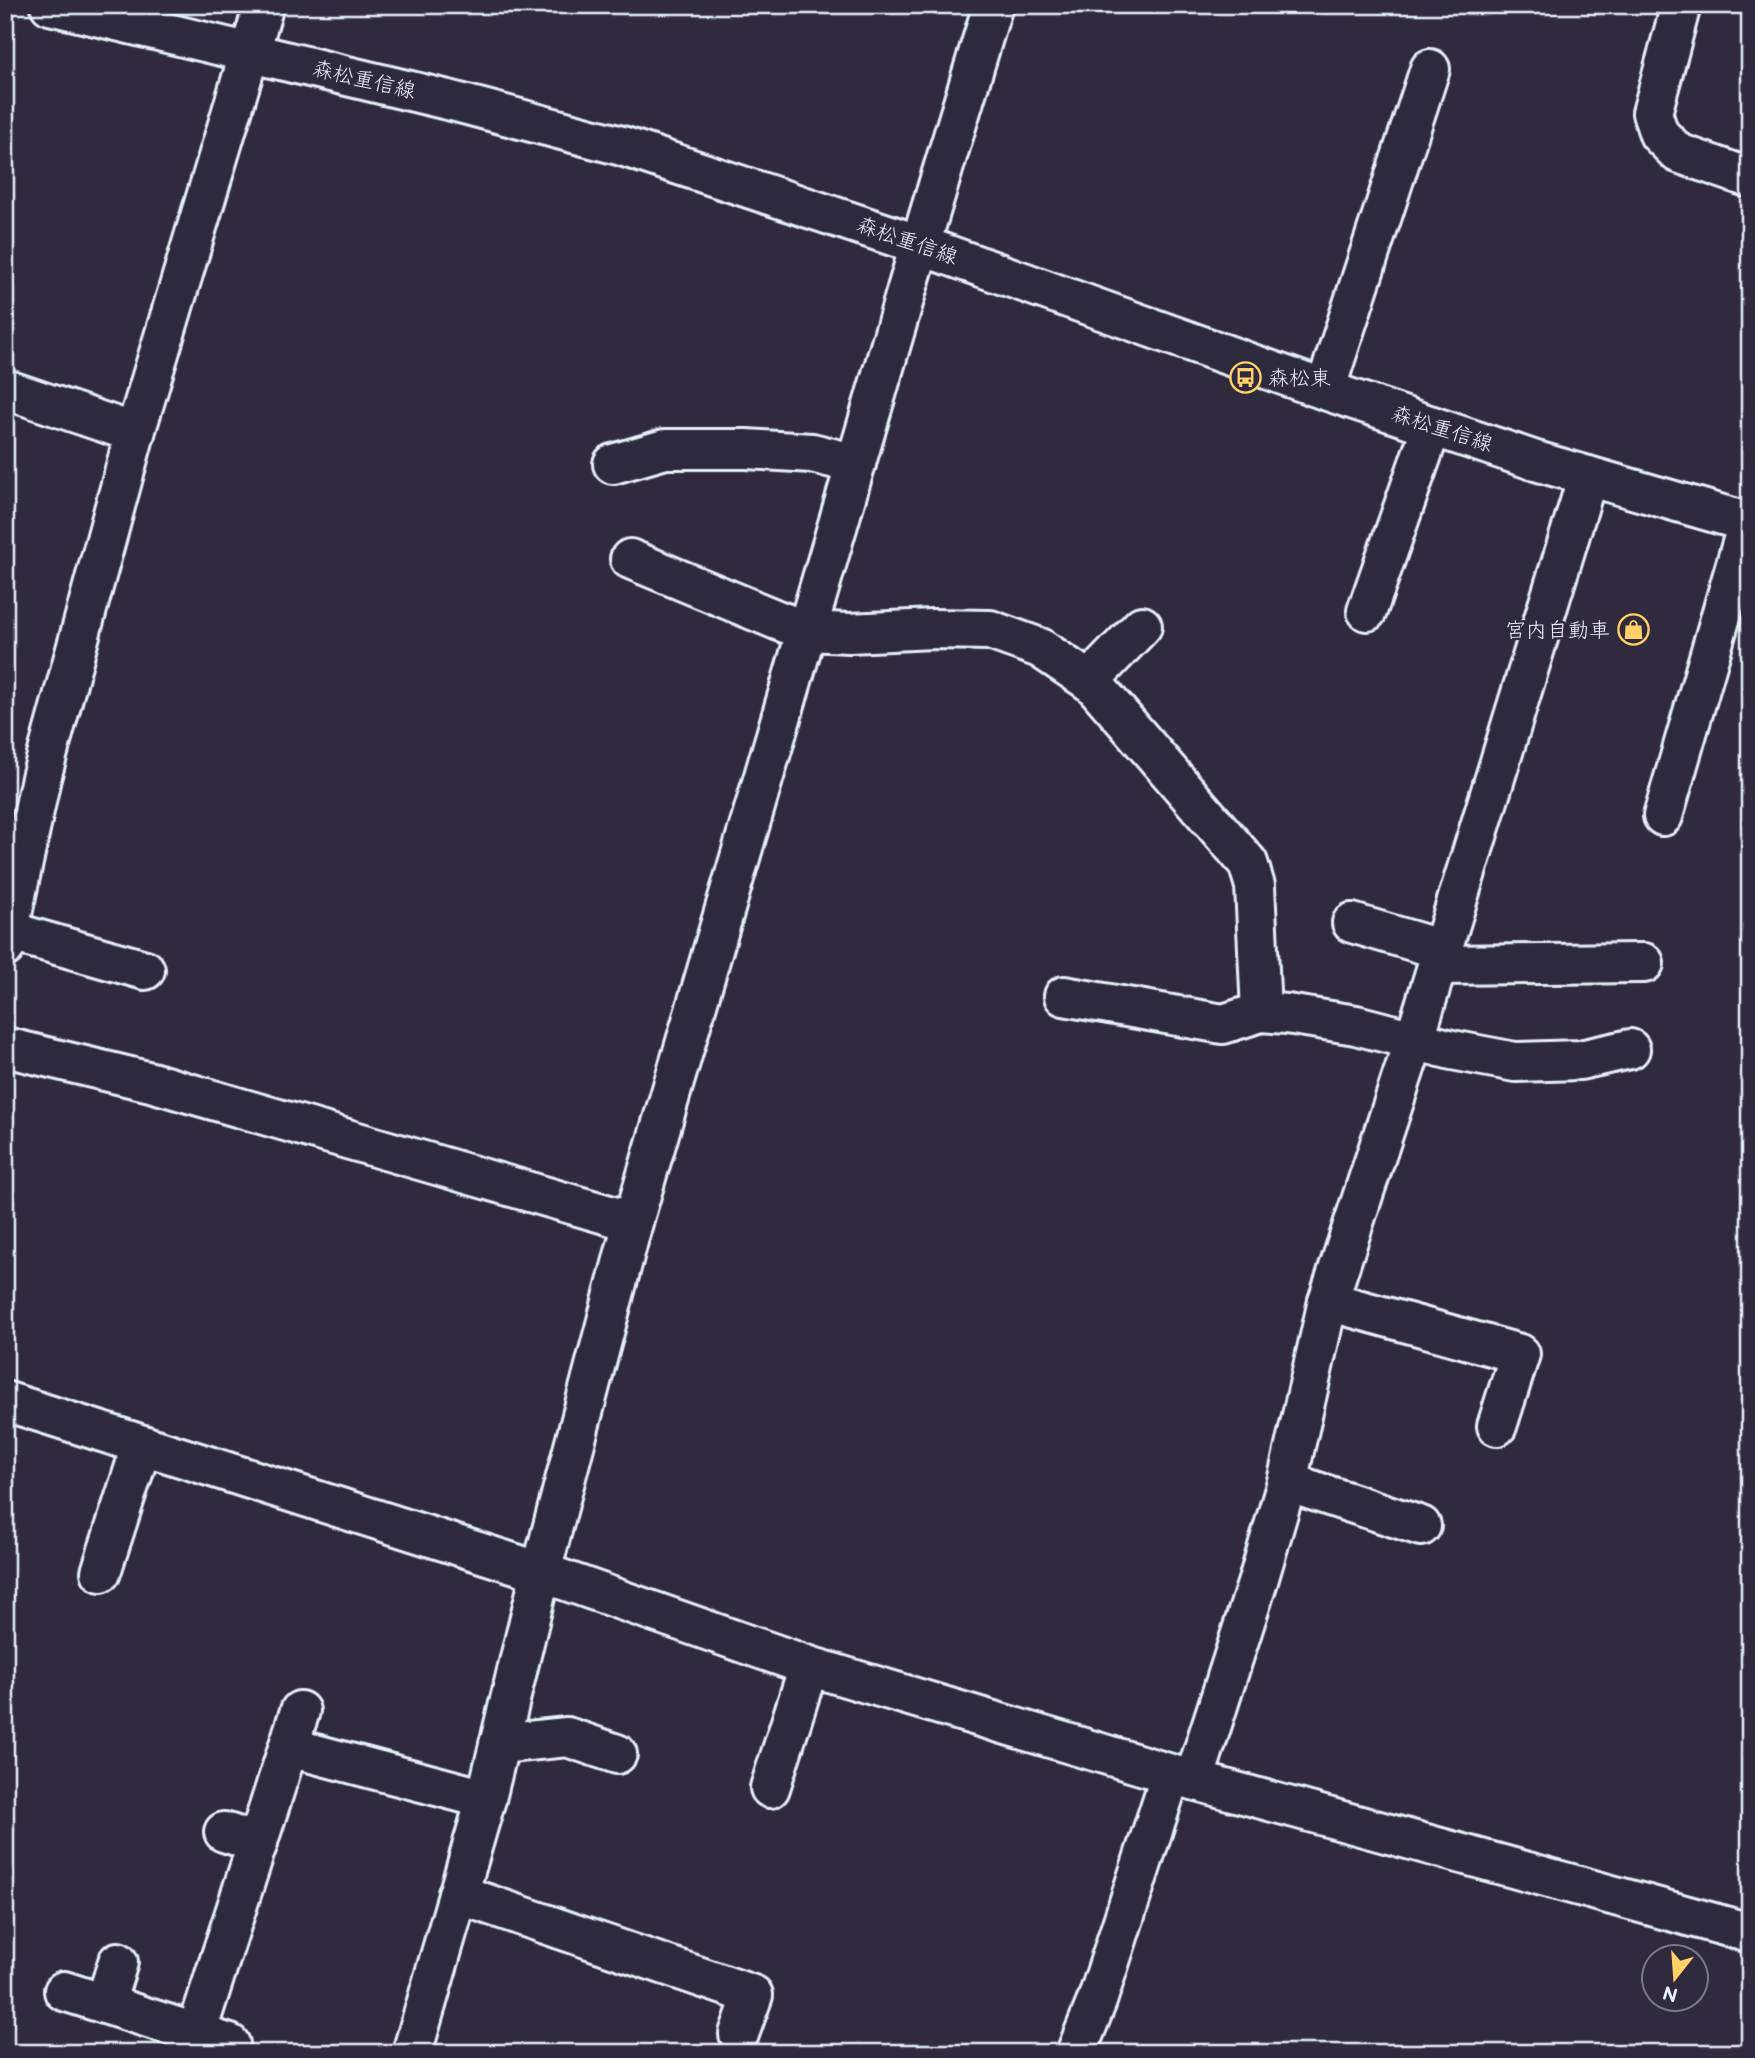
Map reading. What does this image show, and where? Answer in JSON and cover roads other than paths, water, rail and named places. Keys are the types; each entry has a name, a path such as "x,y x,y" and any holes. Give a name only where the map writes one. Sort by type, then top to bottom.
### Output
{"street":[{"name":"森松重信線","path":"50,5 452,101 622,146 920,245 1432,426 1588,476 1749,523"},
{"path":"145,970 7,939 13,870 41,778 135,433 264,5"},
{"path":"417,2051 486,1799 541,1572 632,1222 993,5"},
{"path":"1681,5 1652,113 1659,135 1678,153 1750,178"},
{"path":"1325,390 1430,69"},
{"path":"5,388 135,433"},
{"path":"1367,611 1432,426"},
{"path":"613,464 665,449 747,449 812,453 856,464"},
{"path":"1078,2052 1258,1581 1287,1482 1328,1301 1414,1041 1588,476"},
{"path":"1663,816 1749,523"},
{"path":"630,559 807,631 849,633 933,629 990,630 1040,648 1095,686 1248,863 1255,886 1261,1012"},
{"path":"1088,681 1142,626"},
{"path":"1352,923 1440,958 1644,963"},
{"path":"1064,996 1223,1024 1261,1012 1287,1014 1356,1025 1414,1041 1515,1062 1580,1060 1630,1049"},
{"path":"5,1047 152,1082 632,1222"},
{"path":"1328,1301 1520,1354 1497,1426"},
{"path":"5,1401 541,1572 809,1666 1182,1777 1750,1933"},
{"path":"102,1572 142,1445"},
{"path":"1287,1482 1421,1526"},
{"path":"770,1788 809,1666"},
{"path":"64,1991 213,2039 241,1838 289,1747 300,1711"},
{"path":"499,1744 567,1737 617,1754"},
{"path":"289,1747 486,1799"},
{"path":"458,1894 753,1995 739,2034"},
{"path":"105,2004 118,1962"}],"place":[{"name":"森松東","path":"1245,378"},
{"name":"宮内自動車","path":"1633,630"}]}
